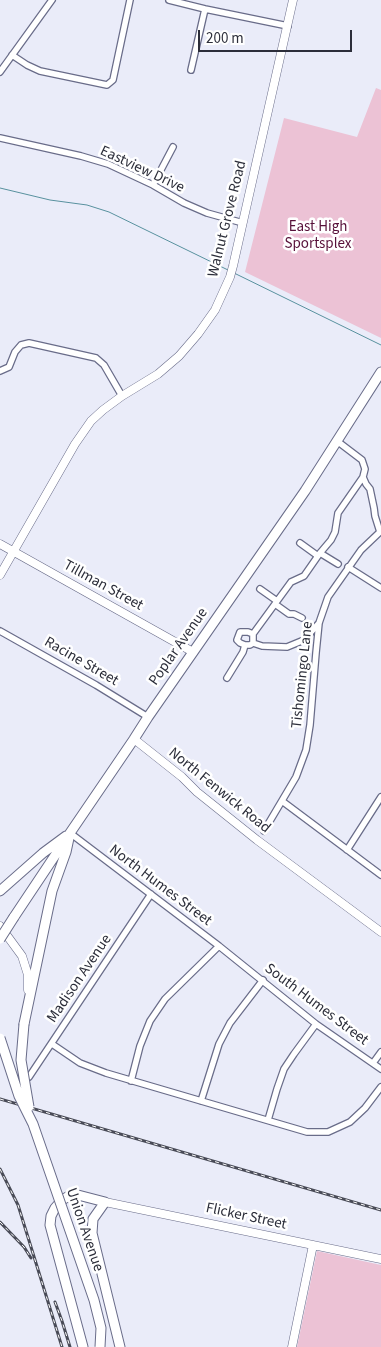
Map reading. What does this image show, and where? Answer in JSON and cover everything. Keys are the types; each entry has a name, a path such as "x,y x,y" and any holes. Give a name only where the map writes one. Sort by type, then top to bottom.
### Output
{"main road":[{"name":"Walnut Grove Road","path":"0,575 90,421 122,396 158,374 180,356 215,310 233,266 293,0"},
{"name":"Poplar Avenue","path":"0,938 148,717 305,491 381,372"},
{"name":"Tillman Street","path":"0,544 193,652"},
{"name":"North Fenwick Road","path":"134,739 287,864 381,932"},
{"path":"0,891 43,853 70,833"},
{"name":"Union Avenue","path":"33,1124 22,1069 21,1052 24,1024 52,891 66,852 70,833"},
{"path":"0,926 17,948 26,967 28,999"},
{"name":"Union Avenue","path":"0,1038 19,1096 33,1124 94,1300 101,1328 100,1347"},
{"path":"83,1347 50,1225 51,1216 62,1200 69,1196 78,1195 104,1202 93,1219 94,1244 120,1347"},
{"name":"Flicker Street","path":"104,1202 381,1259"},
{"path":"292,1347 313,1245"}],"street":[{"path":"0,72 52,0"},
{"path":"12,55 40,71 107,85 113,80 130,0"},
{"path":"169,0 288,26"},
{"path":"191,70 205,9"},
{"name":"Eastview Drive","path":"0,138 82,156 108,164 184,203 207,213 243,223"},
{"path":"153,186 173,146"},
{"path":"0,371 9,367 15,352 21,345 29,343 96,358 104,365 122,396"},
{"path":"337,441 362,460 365,469 364,477 366,484 370,488 380,531"},
{"path":"253,643 253,634 290,582 304,576 331,540 335,532 338,514 364,477"},
{"name":"Tishomingo Lane","path":"264,831 298,772 308,741 319,623 328,597 361,550 380,531"},
{"path":"300,543 338,564"},
{"path":"348,568 381,588"},
{"path":"260,589 289,614 302,618"},
{"path":"253,634 240,632 237,640 245,645 253,643 262,646 287,647 304,640 319,623"},
{"name":"Racine Street","path":"0,631 96,685 148,717"},
{"path":"228,678 245,645"},
{"path":"347,850 381,797"},
{"path":"282,800 381,875"},
{"name":"North Humes Street","path":"70,833 236,959"},
{"name":"Madison Avenue","path":"29,1077 152,894"},
{"path":"131,1081 140,1046 150,1021 165,999 219,946"},
{"name":"South Humes Street","path":"236,959 316,1024 381,1069"},
{"path":"201,1101 219,1044 230,1023 263,980"},
{"path":"268,1120 276,1089 284,1069 316,1024"},
{"path":"52,1044 80,1063 106,1073 307,1132 328,1132 350,1122 365,1108 381,1087"},
{"path":"373,1063 381,1052"}],"green space":[{"name":"East High Sportsplex","path":"376,88 381,90 381,338 245,272 284,118 357,137"},
{"path":"317,1251 381,1265 381,1347 297,1347"}],"waterway":[{"path":"0,188 50,200 87,205 109,212 228,270"},
{"path":"234,273 381,345"}],"railway":[{"path":"0,1099 381,1210"},
{"path":"0,1169 18,1205 62,1347"},
{"path":"0,1222 24,1247 31,1258"},
{"path":"55,1302 70,1347"}]}
